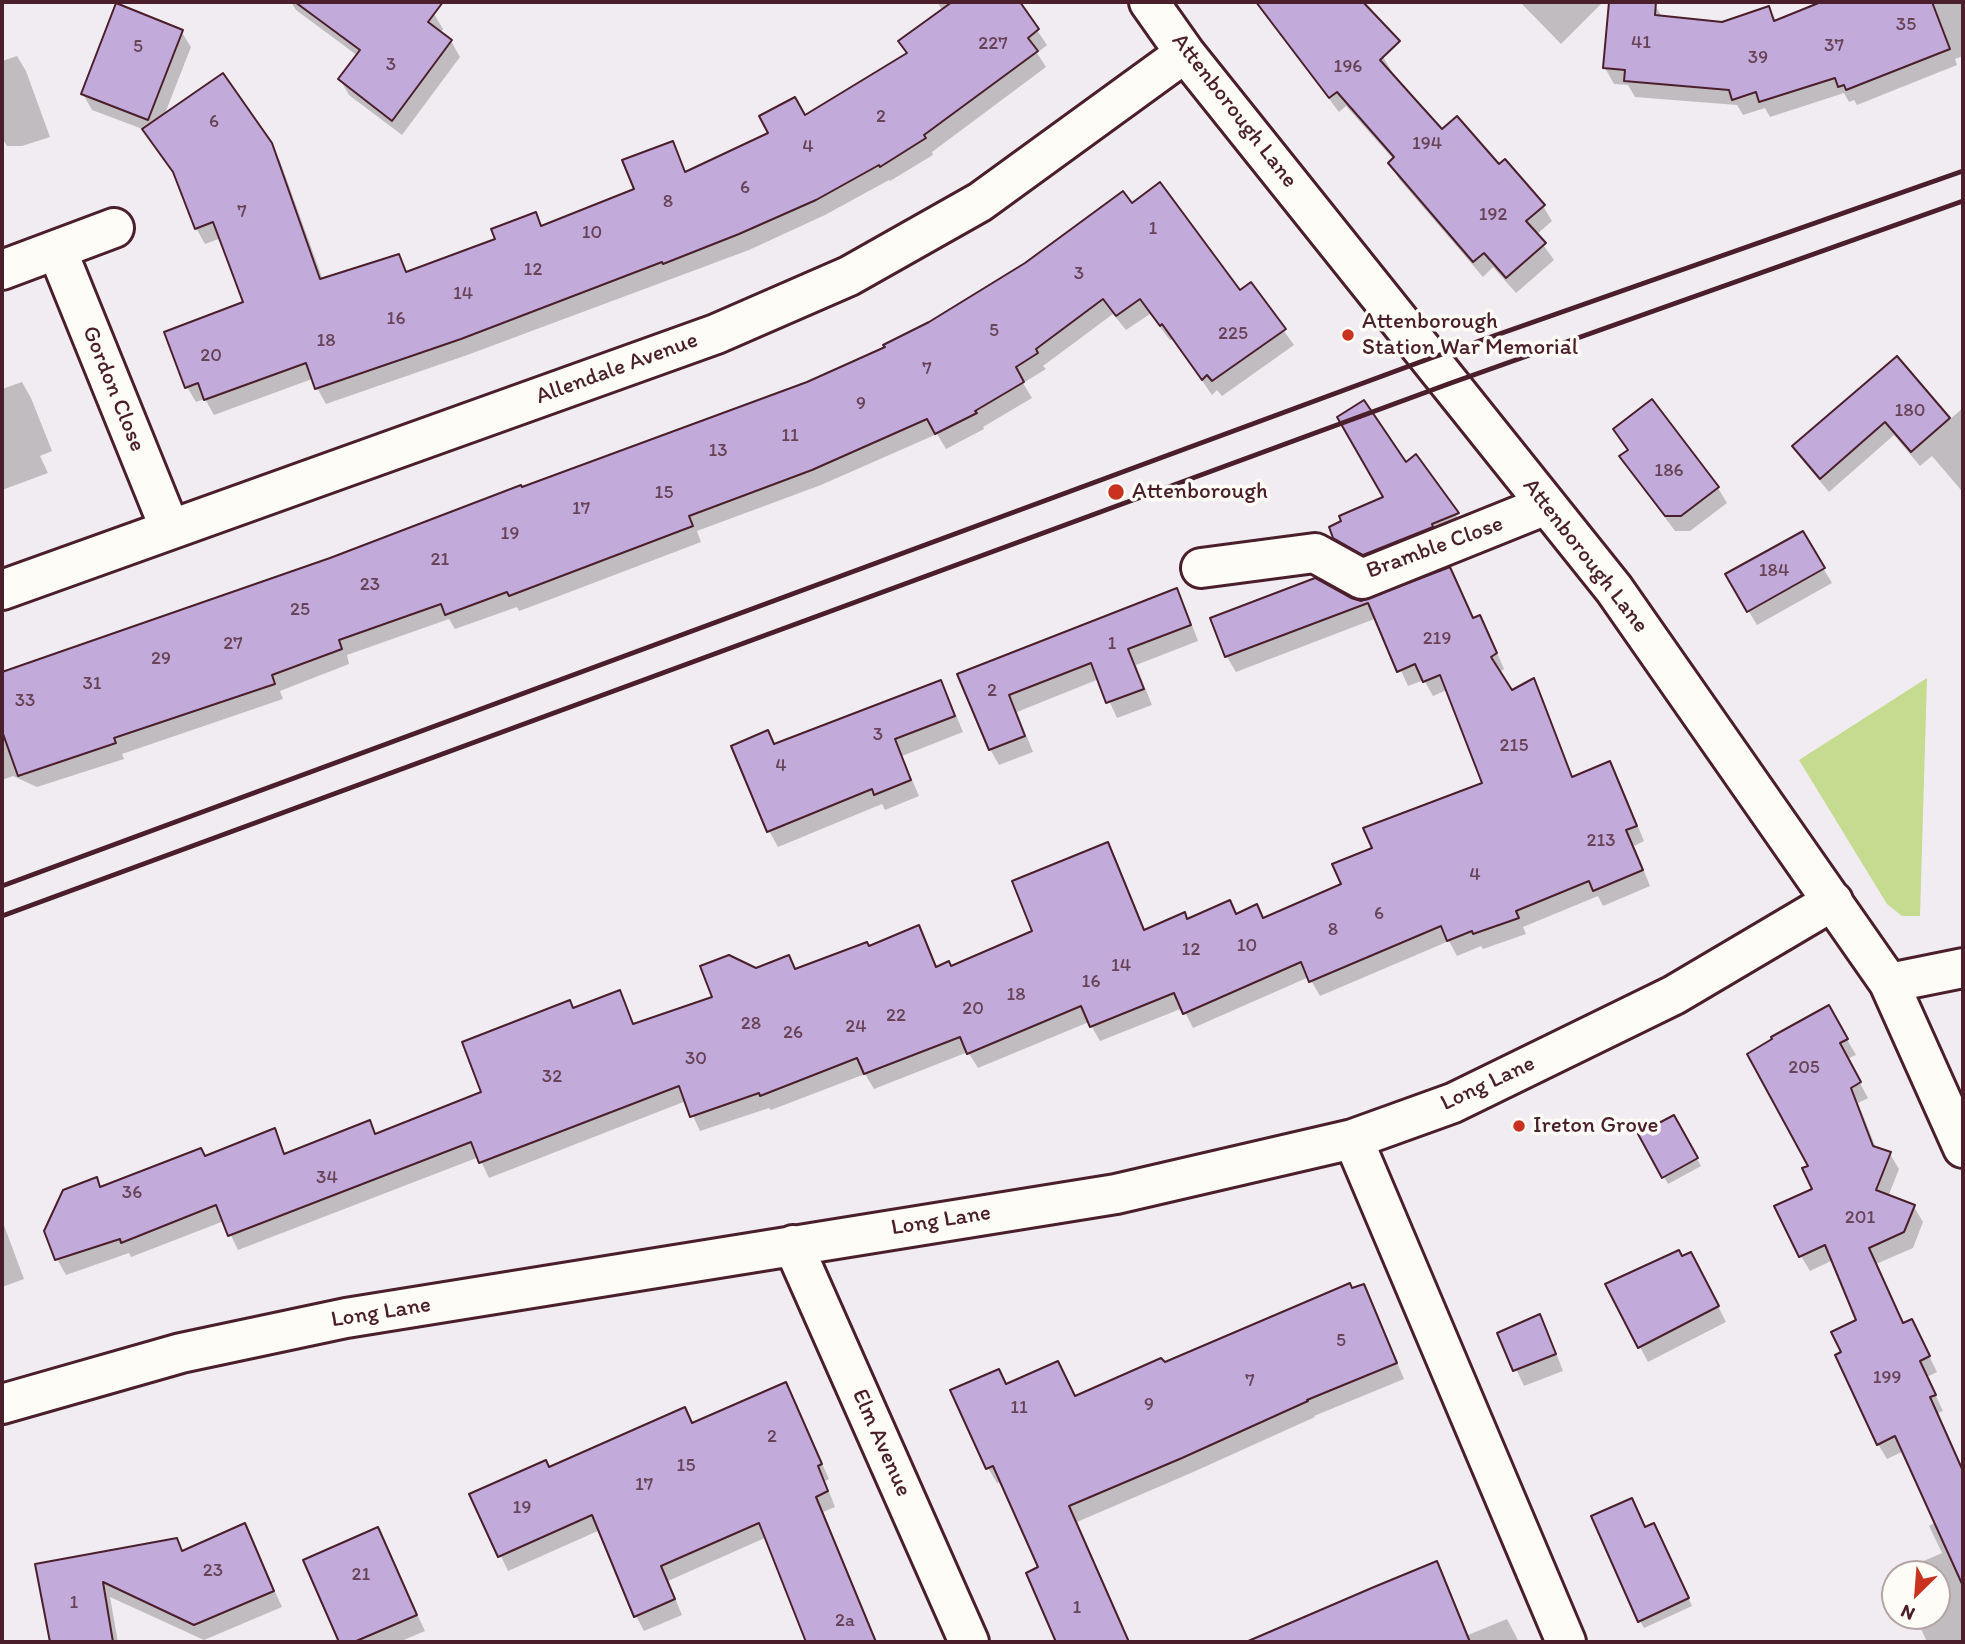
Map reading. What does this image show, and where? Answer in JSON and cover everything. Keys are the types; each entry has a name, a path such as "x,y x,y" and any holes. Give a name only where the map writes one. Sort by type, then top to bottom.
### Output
{"street":[{"name":"Attenborough Lane","path":"1149,2 1185,52 1614,589 1889,983 1963,1148"},
{"name":"Allendale Avenue","path":"2,590 716,334 849,276 980,202 1185,52"},
{"path":"2,270 114,228"},
{"name":"Gordon Close","path":"57,250 170,529"},
{"name":"Bramble Close","path":"1201,568 1315,553 1362,579 1546,505"},
{"name":"Long Lane","path":"2,1404 181,1353 346,1318 1116,1194 1353,1139 1453,1103 1674,995 1833,901"},
{"path":"1889,983 1963,968"},
{"path":"1353,1139 1566,1642"},
{"name":"Elm Avenue","path":"793,1245 969,1642"}],"green space":[{"path":"1927,678 1920,916 1902,916 1887,904 1799,760"}],"building":[{"path":"295,2 443,2 428,22 452,40 392,121 338,79 360,50"},
{"path":"952,2 1020,2 1039,29 1028,38 1038,51 924,135 926,138 880,167 879,165 816,200 663,264 662,262 461,339 315,389 306,363 204,400 198,383 185,388 164,332 243,302 213,222 195,229 173,172 142,129 223,73 272,143 320,279 399,254 406,272 495,239 491,229 536,212 541,226 634,189 622,160 673,141 685,172 768,133 759,116 795,97 805,115 907,53 898,41"},
{"path":"1256,2 1363,2 1400,41 1380,60 1414,98 1442,129 1457,116 1499,164 1505,159 1545,205 1526,221 1546,243 1506,278 1484,253 1473,262 1388,163 1394,157 1337,92 1329,98"},
{"path":"1609,2 1656,2 1655,15 1722,22 1769,6 1774,21 1821,2 1932,2 1950,49 1846,90 1844,85 1838,87 1835,78 1759,102 1756,92 1732,100 1729,90 1624,81 1625,70 1603,68"},
{"path":"116,3 183,30 148,120 81,94"},
{"path":"1160,182 1240,290 1251,282 1286,329 1212,381 1207,375 1202,380 1162,324 1160,326 1140,299 1116,316 1103,299 1036,349 1038,353 1016,367 1024,382 975,411 977,413 935,434 927,419 812,470 689,516 693,526 509,596 507,592 445,615 441,604 339,640 342,649 272,675 275,684 114,738 116,743 18,776 2,731 2,672 330,558 521,485 522,487 807,382 885,347 883,345 929,322 1025,263 1123,191 1132,203"},
{"path":"1897,356 1950,418 1911,452 1885,422 1820,479 1792,446"},
{"path":"1652,399 1719,487 1681,516 1665,516 1619,456 1628,450 1613,429"},
{"path":"1364,400 1406,462 1416,454 1459,513 1432,524 1433,527 1363,555 1333,538 1329,527 1341,521 1339,516 1383,497 1337,417"},
{"path":"1803,531 1825,568 1747,612 1725,574"},
{"path":"1450,567 1473,618 1480,615 1497,653 1491,657 1512,690 1534,678 1572,777 1610,761 1637,826 1626,830 1643,870 1593,891 1589,881 1516,911 1519,918 1473,934 1472,931 1447,941 1441,926 1309,982 1301,962 1183,1014 1174,993 1090,1027 1081,1006 967,1054 960,1037 864,1074 857,1058 760,1096 759,1093 690,1117 679,1086 479,1163 471,1142 228,1236 216,1205 121,1243 120,1239 55,1260 44,1231 63,1190 97,1177 100,1187 201,1148 205,1156 275,1128 284,1154 370,1120 375,1134 481,1092 462,1042 570,1000 573,1008 620,990 633,1024 712,997 700,966 729,955 756,968 789,955 795,969 867,942 869,946 919,925 936,967 949,961 951,966 1032,931 1012,881 1108,842 1144,930 1185,912 1187,919 1230,900 1236,914 1257,904 1263,918 1341,884 1332,864 1372,848 1363,828 1482,783 1440,675 1423,682 1415,664 1397,672 1368,603 1225,657 1210,618 1315,578 1361,601"},
{"path":"1177,588 1191,625 1128,649 1144,689 1106,703 1091,663 1009,695 1025,736 989,750 957,674"},
{"path":"941,680 955,716 895,739 911,780 874,795 872,789 767,832 731,746 768,730 774,744"},
{"path":"1829,1005 1848,1039 1840,1043 1861,1082 1851,1088 1873,1146 1891,1152 1876,1190 1915,1205 1904,1232 1869,1248 1903,1323 1912,1319 1930,1356 1920,1361 1936,1395 1930,1397 1963,1471 1963,1586 1895,1436 1877,1445 1835,1355 1841,1352 1831,1332 1856,1320 1825,1245 1799,1257 1774,1206 1812,1189 1802,1168 1808,1166 1747,1054 1772,1039 1771,1037"},
{"path":"1674,1115 1698,1158 1662,1178 1638,1134"},
{"path":"1679,1250 1682,1256 1691,1252 1719,1306 1638,1348 1605,1284"},
{"path":"1350,1283 1352,1288 1364,1284 1397,1363 1069,1506 1129,1642 1056,1642 1026,1573 1038,1567 993,1466 986,1469 950,1390 999,1369 1006,1384 1058,1361 1075,1396 1161,1358 1165,1362"},
{"path":"1540,1314 1556,1354 1513,1371 1497,1333"},
{"path":"786,1382 822,1464 818,1466 828,1491 816,1497 876,1642 806,1642 759,1523 661,1566 675,1599 634,1617 592,1515 498,1557 469,1494 546,1460 549,1467 685,1407 692,1423"},
{"path":"1632,1498 1645,1527 1654,1523 1689,1598 1638,1622 1591,1516"},
{"path":"245,1523 274,1591 194,1625 103,1582 113,1642 50,1642 35,1564 177,1538 182,1551"},
{"path":"378,1527 417,1615 354,1642 339,1642 303,1560"},
{"path":"1437,1561 1470,1642 1246,1642 1374,1587"}],"railway":[{"path":"2,886 1431,358 1963,171"},
{"path":"2,916 1451,383 1963,201"}],"place":[{"name":"Attenborough Station War Memorial","path":"1348,335"},
{"name":"Attenborough","path":"1116,492"},
{"name":"Ireton Grove","path":"1519,1126"}]}
